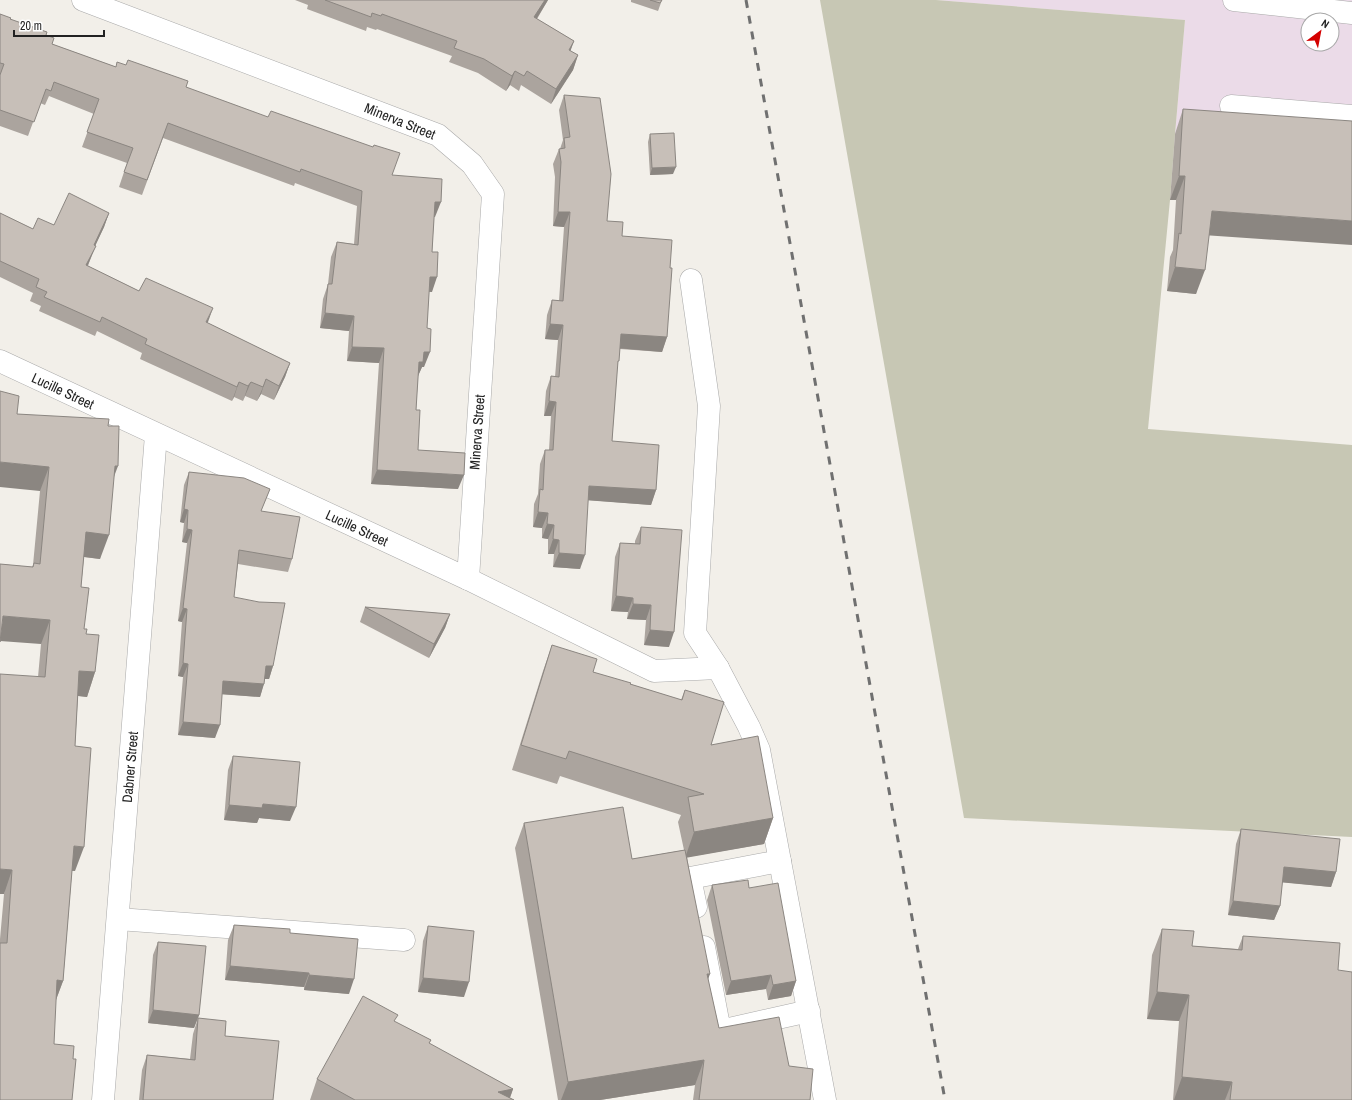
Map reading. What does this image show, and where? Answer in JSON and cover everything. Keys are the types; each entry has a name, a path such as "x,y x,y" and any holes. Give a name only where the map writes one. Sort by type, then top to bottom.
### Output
{"street":[{"name":"Minerva Street","path":"83,0 438,135 472,164 493,194 468,579"},
{"path":"1234,0 1352,13"},
{"path":"1231,106 1352,116"},
{"path":"691,280 708,406 695,634 718,668 749,727 759,750 825,1100"},
{"name":"Lucille Street","path":"0,361 156,435 468,579 654,672 718,668"},
{"name":"Dabner Street","path":"103,1100 156,435"},
{"path":"780,861 690,878 720,1031 809,1011"},
{"path":"118,919 404,940"}],"shaded area":[{"path":"820,0 936,0 1185,20 1170,200 1148,429 1352,445 1352,837 964,818"},
{"path":"936,0 1352,0 1352,146 1175,134 1185,20"}],"building":[{"path":"325,0 545,0 534,17 574,41 569,50 578,55 556,89 527,71 524,76 515,71 512,76 484,59 454,48 457,41 382,14 381,16 372,13 371,17"},
{"path":"650,0 662,0 660,3"},
{"path":"0,14 47,32 46,35 54,38 52,44 116,67 117,62 126,65 128,60 188,81 186,87 268,117 271,111 373,147 374,145 400,153 392,175 442,179 441,202 435,202 432,252 438,252 437,277 430,277 427,328 431,329 430,352 424,352 423,362 419,362 416,410 420,410 418,450 465,453 464,475 377,470 384,348 352,347 354,316 325,313 328,284 332,284 337,242 358,245 362,191 301,169 300,172 168,123 147,180 124,172 133,148 87,132 99,99 54,82 51,91 46,89 34,122 0,110 0,75 4,64 0,63"},
{"path":"564,95 600,98 611,174 607,221 623,222 622,236 672,240 670,268 672,268 667,337 621,334 612,441 659,445 656,490 589,486 585,555 559,553 559,540 553,539 554,525 547,524 548,513 538,512 540,489 543,490 545,450 553,450 556,402 549,401 551,376 559,377 563,325 550,324 552,300 563,301 570,212 558,212 561,162 559,149 565,148 564,138 570,137"},
{"path":"1183,109 1352,121 1352,221 1212,211 1205,270 1175,267 1179,233 1181,234 1185,176 1179,176"},
{"path":"674,133 676,167 652,168 650,134"},
{"path":"69,193 109,213 94,245 96,246 86,265 139,291 146,278 213,308 206,322 290,363 279,386 266,379 263,387 251,382 248,386 239,382 237,387 145,344 147,339 102,317 100,322 44,297 47,292 36,287 39,279 0,261 0,213 33,229 38,218 54,225"},
{"path":"0,391 19,396 17,414 109,419 108,426 119,426 118,466 115,466 109,535 86,532 81,587 89,588 84,629 87,629 86,634 99,635 95,672 79,671 75,746 91,748 84,847 74,846 63,981 57,980 54,1044 74,1046 73,1059 76,1059 72,1100 0,1100 0,943 7,943 12,870 0,869 0,674 45,677 50,620 3,616 0,642 0,564 33,567 34,563 40,564 49,467 0,462"},
{"path":"189,472 244,478 270,489 261,511 300,517 292,559 239,550 234,597 259,602 285,603 273,666 266,666 264,684 223,681 220,725 183,722 188,664 183,663 187,609 183,608 192,530 187,529 188,510 184,509"},
{"path":"641,527 682,530 674,632 650,630 651,605 633,604 633,598 616,596 620,543 640,544"},
{"path":"365,607 450,614 434,644"},
{"path":"552,645 597,659 593,672 682,700 685,690 724,702 711,745 758,736 773,818 694,832 688,797 704,794 569,751 566,759 521,745"},
{"path":"233,756 300,762 296,807 263,804 262,808 229,805"},
{"path":"623,807 632,859 685,850 710,974 707,974 719,1028 779,1017 789,1066 813,1069 810,1100 699,1100 704,1060 568,1082 524,823"},
{"path":"1241,829 1340,839 1336,872 1284,867 1280,906 1233,901"},
{"path":"748,880 749,888 778,883 796,981 773,985 771,975 731,981 712,885"},
{"path":"234,925 290,929 290,933 358,939 354,979 309,975 309,973 230,966"},
{"path":"428,926 474,931 469,982 423,978"},
{"path":"1162,929 1194,931 1192,946 1242,950 1243,936 1340,943 1338,970 1352,972 1352,1100 1230,1100 1232,1082 1182,1077 1189,995 1157,992"},
{"path":"158,942 206,946 199,1015 153,1010"},
{"path":"363,996 398,1015 394,1021 431,1040 429,1043 513,1089 498,1092 514,1100 355,1100 317,1079"},
{"path":"198,1018 226,1021 225,1036 279,1041 273,1100 143,1100 147,1055 195,1060"}],"railway":[{"path":"746,0 945,1100"}]}
